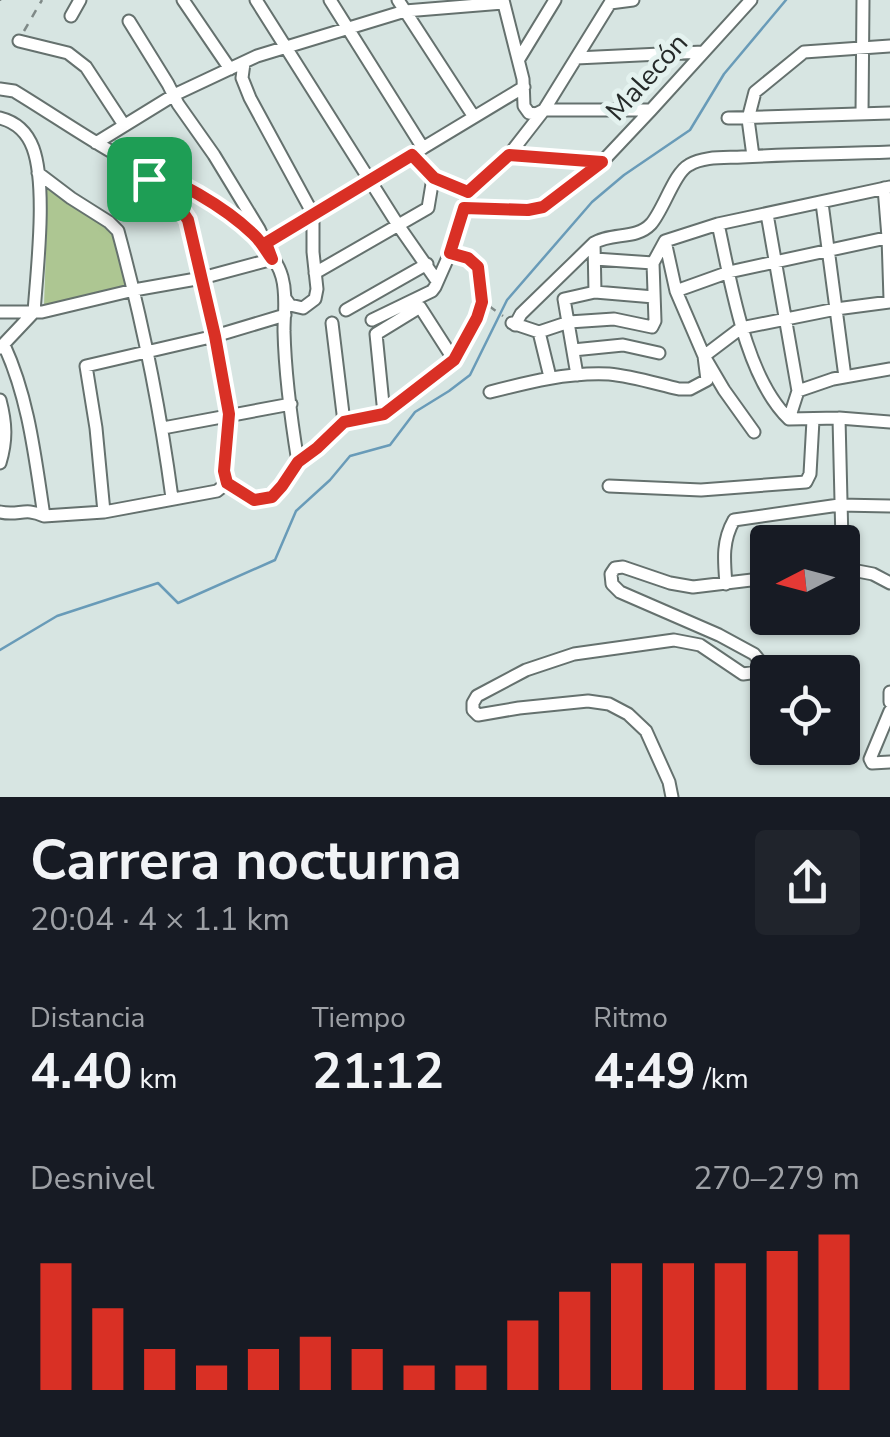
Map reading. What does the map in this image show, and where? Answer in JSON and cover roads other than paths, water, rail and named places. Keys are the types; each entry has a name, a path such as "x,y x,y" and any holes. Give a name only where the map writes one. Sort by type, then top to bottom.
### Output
{"street":[{"path":"71,16 80,0"},
{"path":"184,0 230,68"},
{"path":"256,0 398,225 438,281"},
{"path":"330,0 434,178 468,192"},
{"path":"519,59 555,0"},
{"path":"372,320 432,292 450,253 468,192 509,155 544,110 611,1 633,0"},
{"name":"Malecón","path":"464,208 543,207 602,162 750,0"},
{"path":"862,0 862,114"},
{"path":"96,143 174,95 250,59 402,6 503,1 519,59 526,110 536,114 544,110 651,110"},
{"path":"402,6 474,117"},
{"path":"129,22 214,155 272,259"},
{"path":"18,41 68,53 86,67 124,125"},
{"path":"753,156 748,118 754,92 804,52 890,46"},
{"path":"576,58 703,52"},
{"path":"244,64 242,78 250,98 313,214 315,299 296,308 285,298"},
{"path":"266,243 524,88"},
{"path":"0,89 14,92 96,143 162,174 256,236 281,274 298,462"},
{"path":"728,118 890,113"},
{"path":"0,118 18,126 26,136 34,148 38,174 34,312 2,346 20,386 30,423 44,516"},
{"path":"704,356 741,328 890,301 887,188 718,224 664,241 653,263 652,327 614,318 569,322 539,332 513,324 594,243 602,238 632,235 650,226 689,165 705,159 890,152"},
{"path":"509,155 602,162"},
{"path":"138,165 180,206 188,220 229,414 224,471 227,483 254,500 272,497 298,462 344,422 384,414 454,360 482,302 478,267 468,258 450,253"},
{"path":"38,174 118,231 163,428 172,498"},
{"path":"315,273 428,208 434,178"},
{"path":"822,202 845,377"},
{"path":"767,214 798,391 789,418"},
{"path":"718,224 741,328 774,404 789,418 890,422"},
{"path":"676,291 729,272 889,237"},
{"path":"664,241 676,291 704,356 754,432"},
{"path":"594,243 596,292"},
{"path":"0,312 34,312 202,278 272,259"},
{"path":"594,259 653,263"},
{"path":"346,310 427,264"},
{"path":"560,277 577,375"},
{"path":"564,299 596,292 654,297"},
{"path":"384,414 376,334 420,308 454,360"},
{"path":"104,512 86,366 285,315"},
{"path":"332,323 344,422"},
{"path":"539,332 550,378"},
{"path":"573,350 623,345 659,353"},
{"path":"490,392 550,378 613,374 690,390 707,380 704,356"},
{"path":"798,391 890,369"},
{"path":"0,400 6,442 0,463"},
{"path":"163,428 291,404"},
{"path":"840,418 841,525"},
{"path":"608,486 701,490 806,482 810,474 813,420"},
{"path":"0,512 32,511 44,516 104,512 217,491 227,483"},
{"path":"726,584 723,553 727,531 734,520 840,506 890,506"},
{"path":"672,797 670,782 646,731 628,714 609,704 588,701 478,716 473,703 477,696 526,670 574,654 674,640 700,645 742,674 758,672 760,666 754,654 620,592 612,584 610,574 623,567 692,587 750,581"},
{"path":"860,571 890,584"},
{"path":"890,692 890,702"},
{"path":"890,711 870,759 876,764 890,762"}],"waterway":[{"path":"0,650 57,616 158,583 178,603 275,560 296,511 350,456 390,445 415,412 470,375 507,300 592,202 690,130 724,74 786,0"}]}
